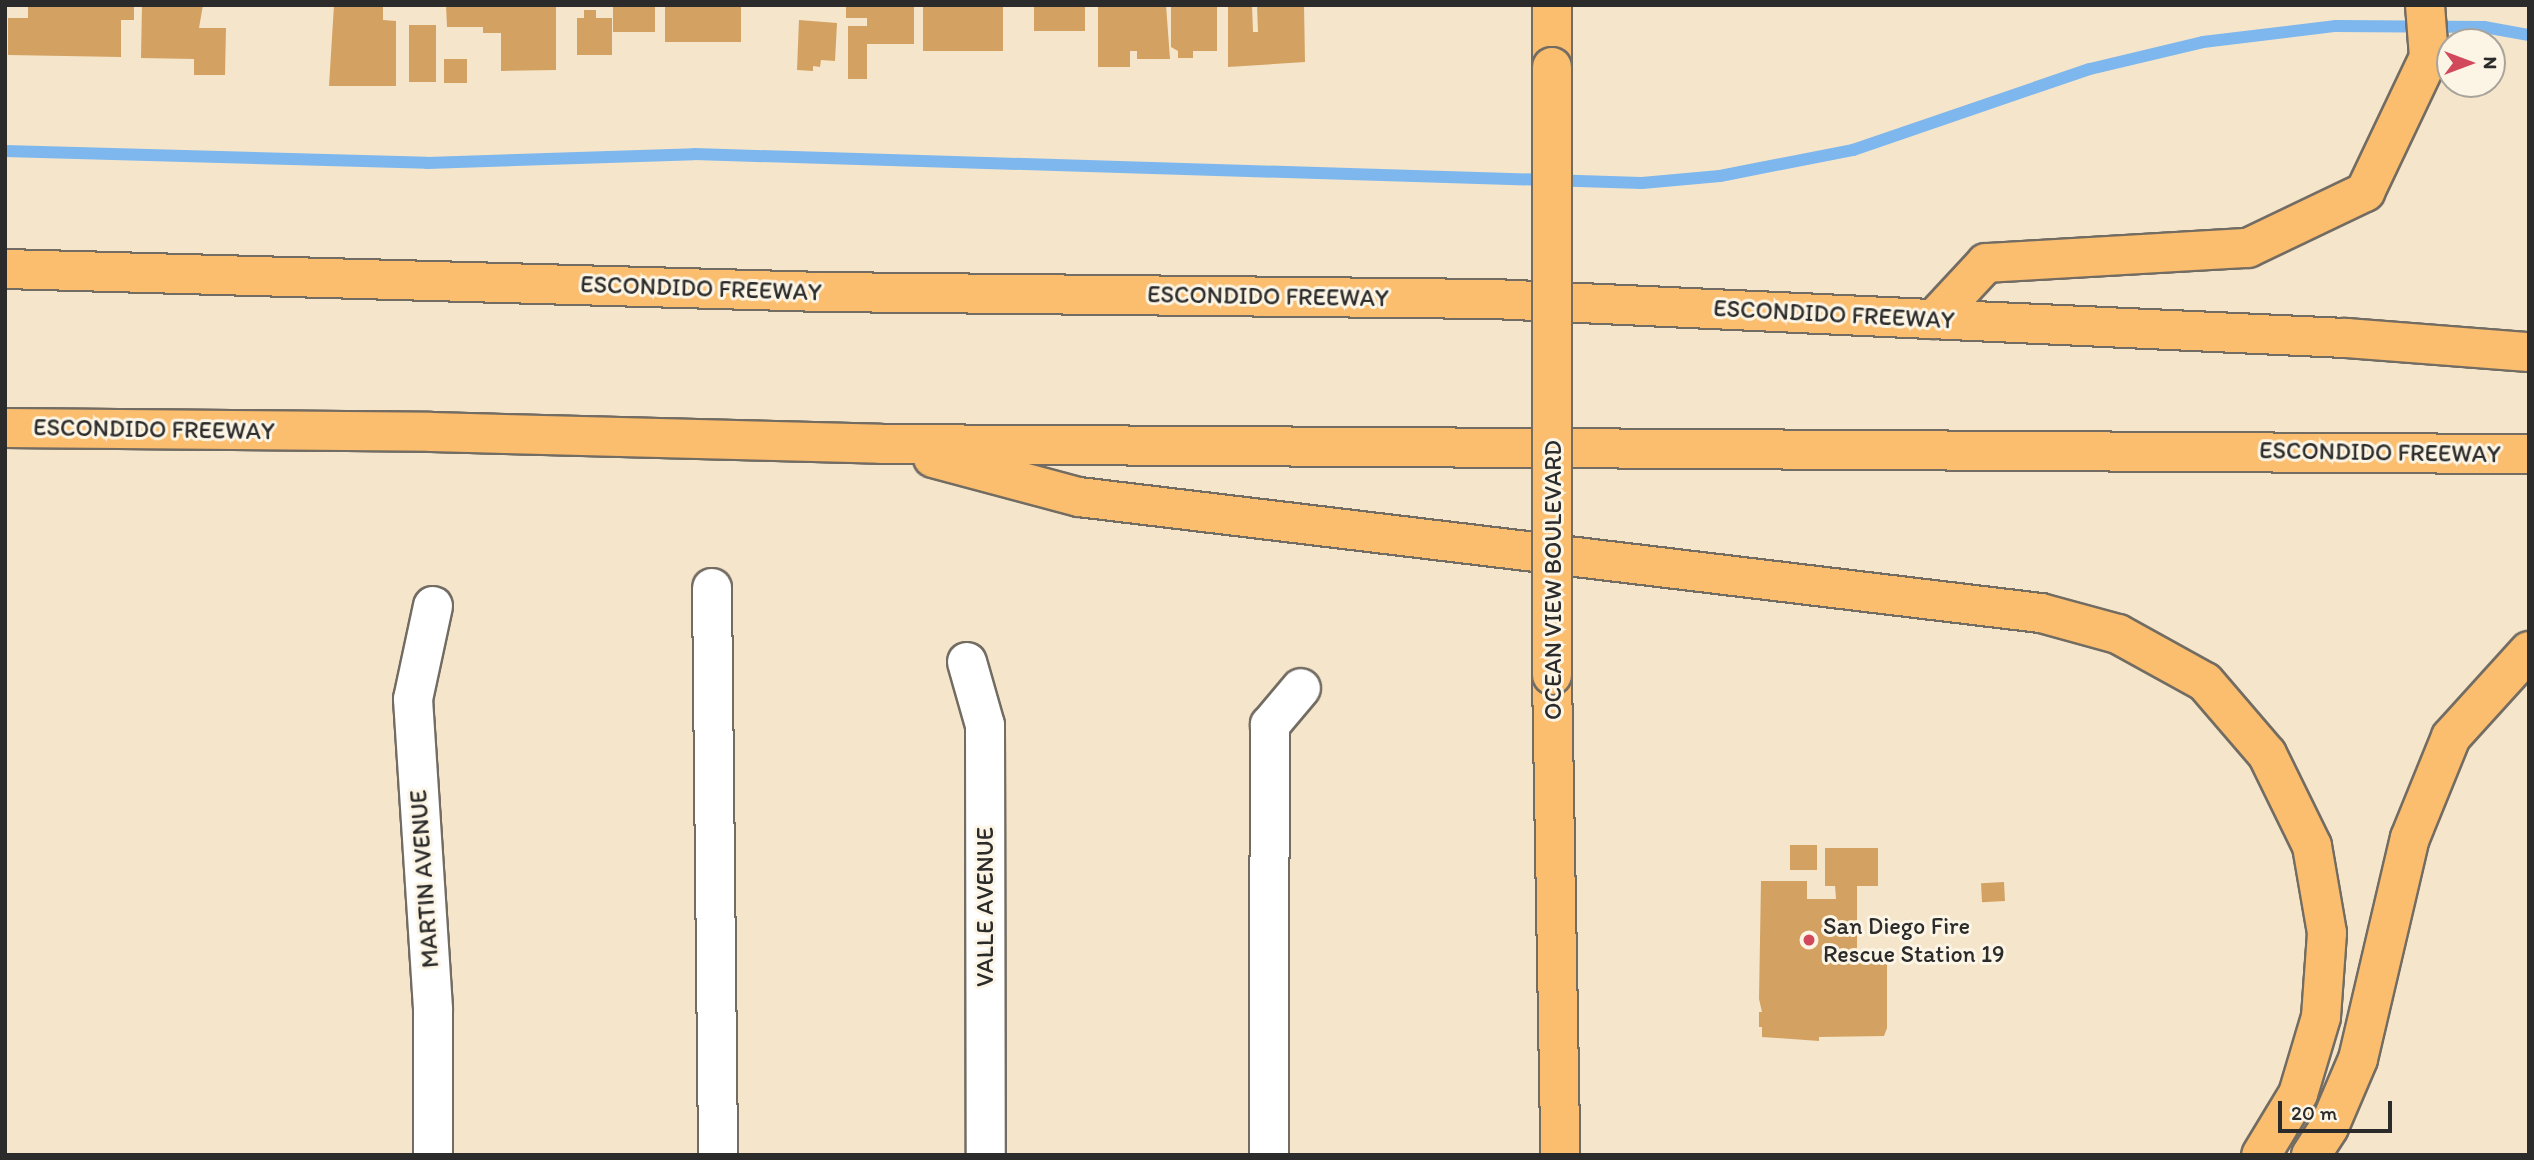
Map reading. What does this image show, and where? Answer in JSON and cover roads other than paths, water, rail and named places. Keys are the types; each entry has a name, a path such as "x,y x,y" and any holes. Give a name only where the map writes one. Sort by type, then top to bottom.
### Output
{"main road":[{"name":"OCEAN VIEW BOULEVARD","path":"1552,5 1552,675 1560,1155"},
{"path":"1934,318 1986,263 2248,248 2365,192 2429,57 2425,5"},
{"name":"ESCONDIDO FREEWAY","path":"5,269 824,292 1493,299 2346,338 2529,352"},
{"name":"ESCONDIDO FREEWAY","path":"5,428 431,432 881,444 2529,454"},
{"path":"881,444 1079,497 2040,613 2118,634 2205,682 2267,754 2312,846 2327,933 2321,1017 2298,1094 2261,1155"},
{"path":"2311,1155 2329,1127 2358,1059 2410,838 2451,737 2529,651"}],"street":[{"path":"712,588 718,1155"},
{"name":"MARTIN AVENUE","path":"433,606 413,699 433,1010 433,1155"},
{"name":"VALLE AVENUE","path":"967,662 985,725 986,1155"},
{"path":"1269,1155 1270,725 1301,688"}],"waterway":[{"path":"5,151 427,163 694,154 1642,183 1720,176 1853,150 2090,69 2203,42 2336,26 2484,27 2529,35"}],"place":[{"name":"San Diego Fire Rescue Station 19","path":"1809,940"}]}
